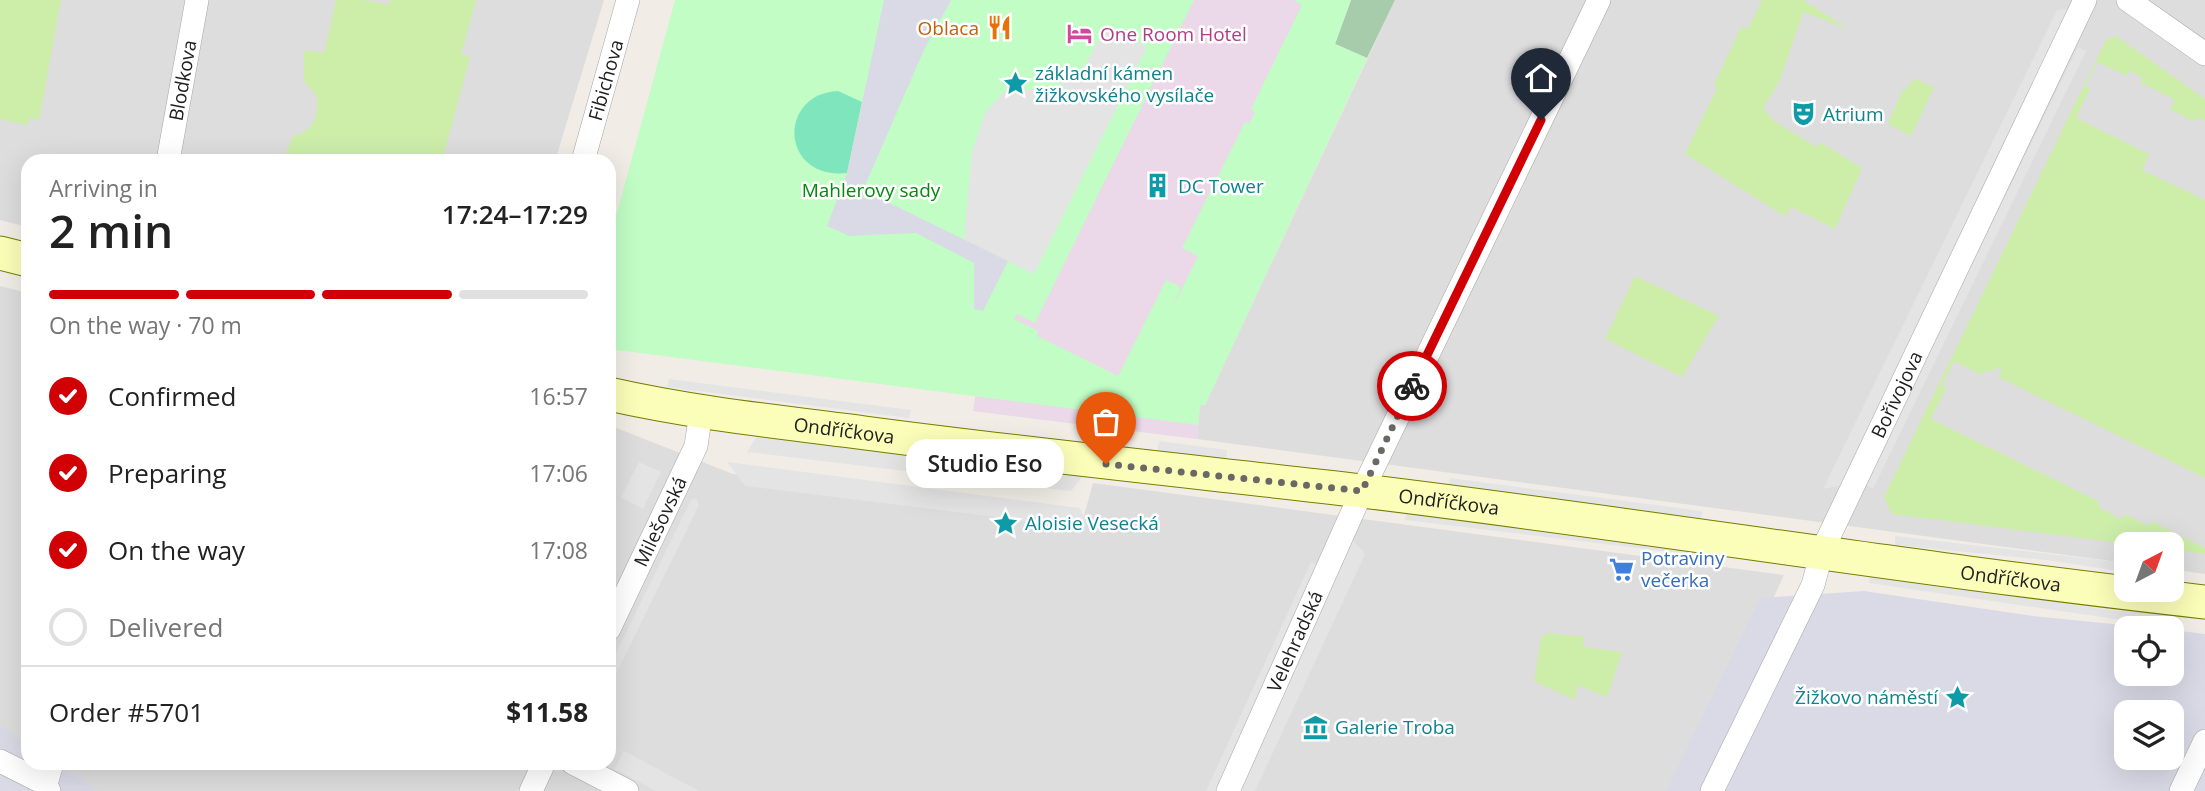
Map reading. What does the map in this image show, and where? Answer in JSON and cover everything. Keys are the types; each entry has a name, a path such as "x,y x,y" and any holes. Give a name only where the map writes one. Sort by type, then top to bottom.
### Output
{"street":[{"name":"Blodkova","path":"169,154 197,0"},
{"name":"Fibichova","path":"585,154 628,0"},
{"name":"Velehradská","path":"1228,791 1362,491 1599,0"},
{"name":"Bořivojova","path":"1712,791 1813,585 1822,551 2085,0"},
{"path":"2128,0 2205,54"},
{"path":"0,253 21,258"},
{"name":"Ondříčkova","path":"616,395 701,412 1087,461 1362,491 1822,551 2053,585 2205,602"},
{"name":"Milešovská","path":"616,614 692,457 701,412"},
{"path":"2181,791 2205,741"},
{"path":"0,761 21,769"},
{"path":"24,770 49,779"},
{"path":"531,791 541,770"},
{"path":"586,770 627,791"}],"shaded area":[{"path":"0,0 604,0 557,154 21,154 21,225 0,220"},
{"path":"884,0 1351,0 1335,44 1367,58 1205,405 1200,405 1197,439 973,411 988,315"},
{"path":"884,0 951,0 924,50 863,190 1008,261 983,311 974,309 974,263 916,233 849,236 827,226 847,173"},
{"path":"1395,0 2205,0 2205,574 2184,571 2184,532 2114,532 2114,561 1197,439 1200,405 1205,405"},
{"path":"2080,8 1849,484 1823,489 2057,10"},
{"path":"1106,27 1147,47 1034,274 964,240 972,152 985,113 1006,90 1044,90 1068,81 1083,69"},
{"path":"2078,47 2086,51 1873,489 1865,484"},
{"path":"0,286 21,291 21,756 0,743"},
{"path":"669,379 911,410 909,418 667,387"},
{"path":"616,428 733,474 1082,523 1093,483 1784,575 1685,791 75,791 43,770 616,770"},
{"path":"759,433 1085,473 1071,491 747,452"},
{"path":"1159,441 1227,450 1226,459 1157,451"},
{"path":"639,462 661,472 643,509 621,497"},
{"path":"727,462 1080,508 1086,521 1085,528 745,486"},
{"path":"1450,478 1702,511 1701,520 1448,487"},
{"path":"696,498 699,505 616,674 616,653 691,500"},
{"path":"1408,508 1696,545 1695,555 1405,520"},
{"path":"1895,536 2114,562 2114,570 2046,560 1895,545"},
{"path":"1350,537 1365,554 1255,791 1232,791"},
{"path":"1311,562 1319,565 1215,791 1206,791"},
{"path":"1870,575 2116,611 2181,613 2181,616 2114,616 2114,619 1869,583"},
{"name":"Žižkovo náměstí","path":"1864,591 2033,616 2114,624 2114,686 2184,686 2184,631 2205,634 2205,791 1666,791 1760,598"},
{"path":"0,725 21,739 21,770 67,770 98,791 0,791"},
{"path":"624,751 699,791 656,791 616,770"}],"green space":[{"path":"0,0 61,0 39,121 31,117 27,125 0,119"},
{"path":"336,0 364,0 390,5 389,0 476,0 461,54 470,57 444,154 286,154 293,136 306,130 316,116 317,96 304,81 304,50 324,53"},
{"name":"Mahlerovy sady","path":"675,0 1194,0 1035,323 1017,314 1014,319 1038,331 1037,336 1118,376 1166,280 1181,287 1172,309 1198,256 1182,248 1245,122 1249,124 1255,112 1251,109 1302,5 1294,0 1351,0 1335,44 1367,58 1205,405 1200,405 1198,425 616,350 616,216"},
{"path":"1351,0 1395,0 1367,58 1335,44"},
{"path":"1762,0 1803,0 1848,29 1803,12 1780,80 1763,108 1774,121 1816,147 1821,143 1862,168 1835,229 1791,207 1785,216 1685,154 1717,88 1714,85 1741,27 1748,29"},
{"path":"2116,36 2205,99 2205,121 2197,117 2194,122 2170,109 2175,100 2140,82 2142,77 2129,71 2127,76 2097,62 2085,87 2090,89 2076,118 2149,154 2142,170 2205,200 2205,478 1998,377 2002,370 1995,367 1993,371 1985,371 1982,375 1954,361 1942,385 1946,388 1931,419 2100,502 2098,507 2119,518 2123,519 2125,514 2149,526 2151,521 2173,532 2114,532 2114,542 1892,514 1884,497 2106,40"},
{"path":"1915,79 1934,87 1911,136 1888,124 1901,93"},
{"path":"838,91 862,102 847,173 825,172 809,164 799,151 794,136 796,120 804,106 818,96"},
{"path":"1635,276 1719,316 1682,377 1605,339"},
{"path":"2184,538 2205,548 2205,554 2184,551"},
{"path":"1548,633 1584,637 1583,647 1622,652 1607,697 1578,685 1575,700 1534,681 1541,637"}],"way so far":[{"path":"1106,464 1362,491 1412,386"}],"place":[{"name":"Oblaca","path":"999,28"},
{"name":"One Room Hotel","path":"1080,34"},
{"name":"základní kámen žižkovského vysílače","path":"1015,84"},
{"name":"Atrium","path":"1803,114"},
{"name":"DC Tower","path":"1158,186"},
{"name":"Studio Eso","path":"1106,464"},
{"name":"Aloisie Vesecká","path":"1005,523"},
{"name":"Potraviny večerka","path":"1621,569"},
{"name":"Žižkovo náměstí","path":"1958,697"},
{"name":"Galerie Troba","path":"1315,727"}],"route":[{"path":"1412,386 1541,120"}]}
